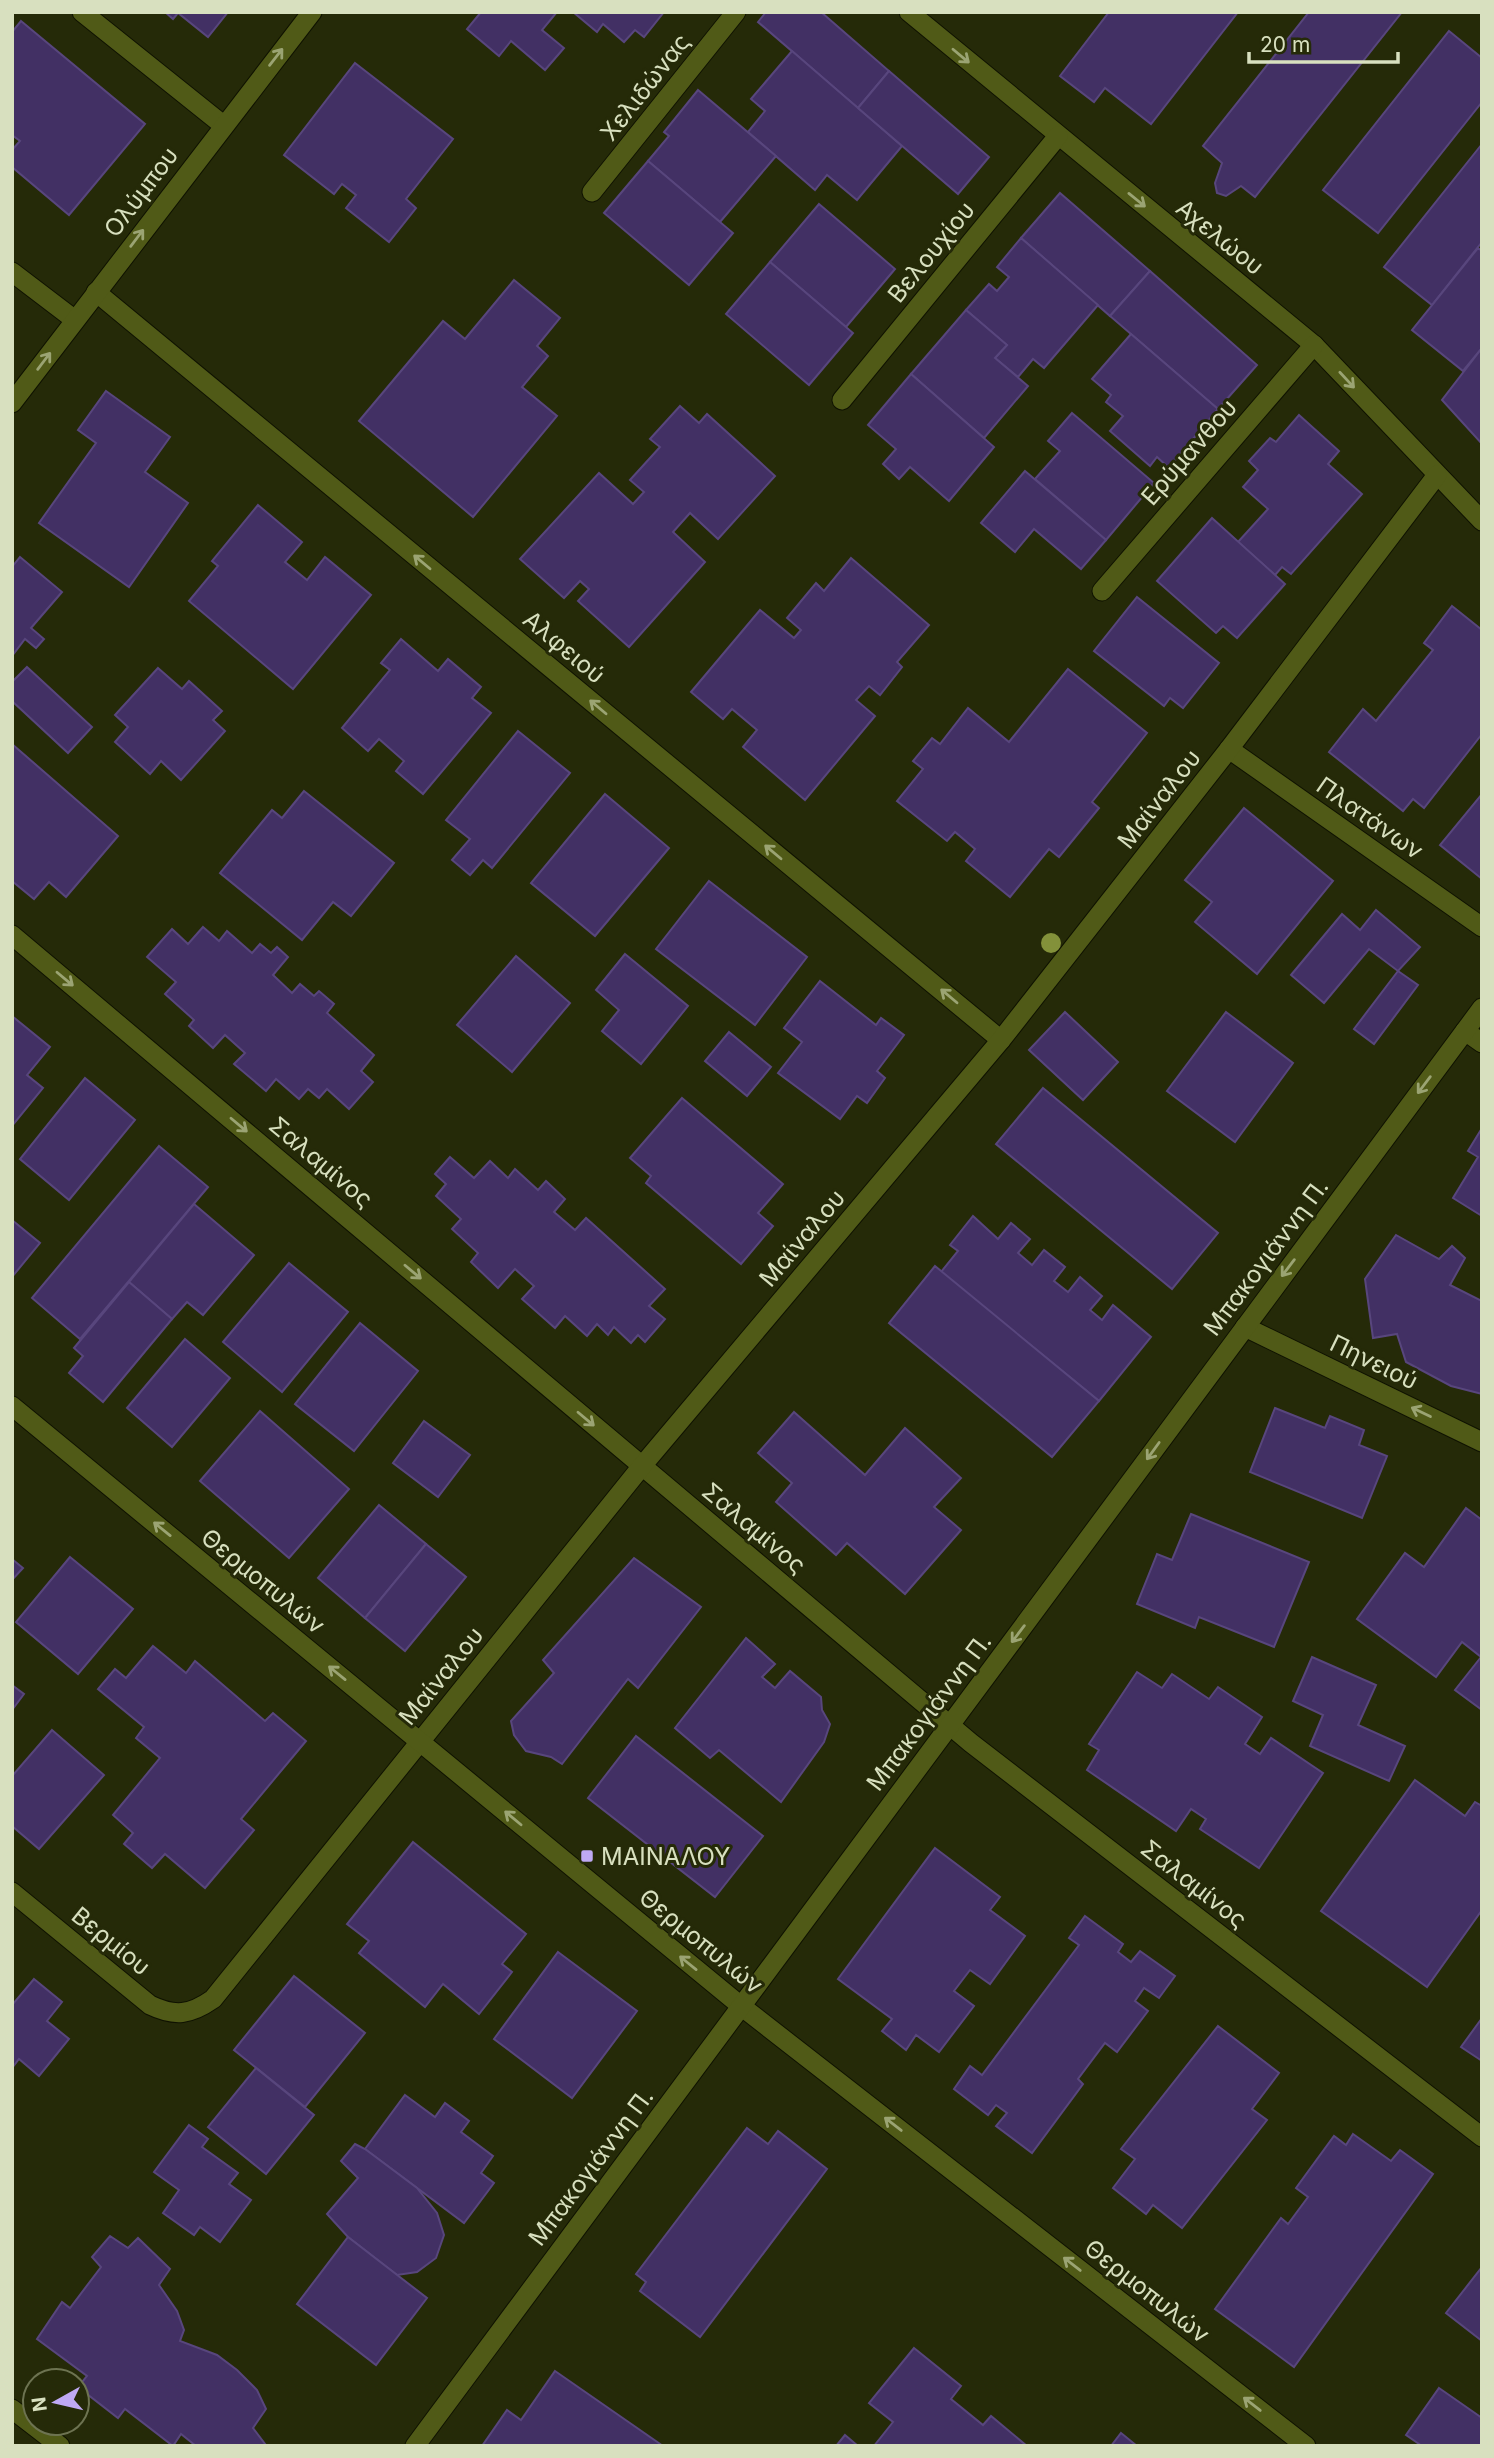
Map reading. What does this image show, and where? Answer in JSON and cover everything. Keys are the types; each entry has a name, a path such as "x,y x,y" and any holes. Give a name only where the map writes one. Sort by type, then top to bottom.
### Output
{"street":[{"path":"82,12 223,125"},
{"name":"Ολύμπου","path":"12,403 312,12"},
{"name":"Χελιδώνας","path":"593,192 736,12"},
{"name":"Αχελώου","path":"909,12 1314,345 1482,521"},
{"name":"Βελουχίου","path":"842,400 1058,136"},
{"path":"12,272 75,320"},
{"name":"Αλφειού","path":"96,292 1001,1040"},
{"name":"Ερύμανθου","path":"1102,591 1314,345"},
{"name":"Μαίναλου","path":"185,2013 200,2008 213,1999 642,1466 1001,1040 1229,749 1437,475"},
{"name":"Πλατάνων","path":"1229,749 1482,927"},
{"name":"Σαλαμίνος","path":"12,935 950,1725 1482,2137"},
{"name":"Μπακογιάννη Π.","path":"415,2446 1482,1008"},
{"path":"1465,1031 1482,1043"},
{"name":"Πηνειού","path":"1245,1327 1482,1442"},
{"name":"Θερμοπυλών","path":"12,1406 741,2006 1306,2446"},
{"name":"Βερμίου","path":"12,1892 150,2005 165,2012 185,2013"},
{"path":"12,2409 60,2446"}],"building":[{"path":"165,12 228,12 208,37 178,13 173,19"},
{"path":"481,12 557,12 542,30 564,48 545,70 511,41 499,56 467,29"},
{"path":"573,12 664,12 644,37 635,30 624,42 603,24 597,32"},
{"path":"766,12 821,12 889,71 858,108 758,22"},
{"path":"1109,12 1238,12 1151,124 1105,88 1094,102 1060,76"},
{"path":"1309,12 1402,12 1255,197 1241,186 1226,196 1217,193 1215,183 1222,163 1203,146"},
{"path":"21,21 145,124 69,215 12,167 12,150 20,141 12,135 12,32"},
{"path":"1449,31 1482,58 1482,102 1378,233 1323,190"},
{"path":"792,51 902,146 857,200 827,175 815,190 748,132 765,111 751,99"},
{"path":"355,63 453,139 406,199 416,208 389,242 346,208 356,195 342,184 334,194 284,155"},
{"path":"889,71 989,157 958,194 858,108"},
{"path":"698,90 776,156 720,222 648,161 669,136 664,132"},
{"path":"1482,144 1482,242 1432,305 1384,267"},
{"path":"648,161 733,233 689,285 604,213"},
{"path":"1060,193 1150,271 1110,316 1021,238"},
{"path":"819,204 895,269 846,327 770,262"},
{"path":"1021,238 1098,305 1044,368 1033,359 1018,377 995,358 1007,345 966,310 989,284 997,291 1009,277 997,267"},
{"path":"1478,248 1482,251 1482,348 1463,371 1412,330"},
{"path":"770,262 853,333 809,385 726,314"},
{"path":"1150,271 1257,365 1218,409 1110,316"},
{"path":"514,280 560,318 537,346 548,356 522,387 557,416 473,517 359,421 443,321 465,339"},
{"path":"966,310 1007,345 995,358 1028,386 984,438 911,374"},
{"path":"1131,334 1218,409 1169,468 1157,457 1150,466 1110,431 1123,416 1106,402 1111,395 1092,379"},
{"path":"1482,348 1482,444 1442,400"},
{"path":"911,374 994,447 949,501 910,467 899,479 883,464 896,449 868,425"},
{"path":"106,391 170,437 145,472 188,503 129,587 39,523 96,443 78,430"},
{"path":"680,406 699,423 707,414 775,476 718,539 690,513 673,532 705,562 629,647 578,601 589,589 580,581 564,598 520,559 599,473 633,504 644,492 630,480 660,447 650,439"},
{"path":"1072,413 1154,483 1106,540 1035,479 1060,451 1048,441"},
{"path":"1299,415 1339,451 1328,464 1362,494 1291,574 1282,567 1275,575 1238,542 1268,509 1243,487 1258,470 1249,461 1270,438 1276,442"},
{"path":"1025,471 1106,540 1081,569 1034,529 1015,552 981,523"},
{"path":"258,505 302,542 285,562 307,580 325,557 371,595 293,689 189,601 218,566 212,561"},
{"path":"1212,518 1285,584 1237,638 1223,626 1216,633 1157,581"},
{"path":"20,557 62,592 31,628 44,639 36,648 25,639 12,656 12,567"},
{"path":"851,558 929,625 897,662 902,667 880,695 869,686 856,700 875,716 805,800 743,747 757,730 732,709 723,719 691,692 760,610 794,638 801,630 787,618 816,583 824,591"},
{"path":"1137,597 1219,663 1183,708 1170,698 1164,706 1094,651"},
{"path":"1452,606 1482,630 1482,734 1424,808 1413,799 1403,811 1329,752 1363,709 1376,721 1433,650 1424,643"},
{"path":"401,639 438,671 448,659 481,687 472,698 491,713 423,794 396,771 404,761 379,739 368,751 342,728 390,670 381,663"},
{"path":"27,667 92,727 68,753 12,701 12,682"},
{"path":"158,668 182,689 189,681 222,711 213,720 225,731 181,780 161,761 150,774 115,742 128,727 115,715"},
{"path":"1068,669 1147,733 1092,802 1099,808 1059,857 1049,849 1010,897 966,861 975,849 955,832 947,841 897,801 923,769 913,761 932,738 940,744 968,708 1009,742"},
{"path":"518,731 570,773 492,868 483,860 470,875 452,860 470,839 446,820"},
{"path":"12,744 118,836 66,897 49,882 34,899 12,881"},
{"path":"304,791 394,863 351,916 333,902 302,940 220,873 272,810 282,818"},
{"path":"605,794 669,848 595,936 531,883"},
{"path":"1482,794 1482,879 1440,845"},
{"path":"1244,808 1333,881 1257,974 1195,922 1212,902 1185,880"},
{"path":"709,881 807,957 755,1025 656,949"},
{"path":"1376,910 1420,947 1398,971 1369,949 1324,1003 1291,975 1342,914 1360,930"},
{"path":"203,927 219,941 227,931 252,953 260,944 271,953 277,947 288,957 273,975 292,993 300,984 314,996 319,991 334,1004 327,1013 374,1055 361,1071 373,1082 349,1109 327,1089 319,1098 308,1089 299,1099 276,1079 266,1091 234,1064 245,1053 225,1035 213,1048 189,1026 194,1020 165,994 176,982 147,957 172,929 188,944"},
{"path":"625,954 688,1006 641,1064 602,1031 619,1010 596,990"},
{"path":"516,956 570,1003 512,1072 457,1025"},
{"path":"1398,971 1418,985 1374,1044 1354,1029"},
{"path":"820,981 876,1025 881,1018 904,1035 877,1071 885,1078 867,1103 857,1096 840,1119 778,1073 802,1042 784,1028"},
{"path":"1065,1012 1118,1062 1083,1100 1029,1050"},
{"path":"1226,1012 1293,1063 1235,1142 1167,1091"},
{"path":"12,1016 50,1047 27,1075 43,1088 12,1126"},
{"path":"729,1032 771,1067 747,1096 705,1061"},
{"path":"85,1078 135,1120 69,1200 20,1159"},
{"path":"1043,1088 1218,1233 1172,1289 996,1144"},
{"path":"682,1098 783,1184 758,1213 773,1226 741,1264 646,1183 651,1176 630,1158"},
{"path":"1482,1128 1482,1216 1453,1198 1478,1157 1468,1151"},
{"path":"159,1146 208,1187 80,1339 32,1298"},
{"path":"450,1157 474,1178 490,1161 508,1178 515,1169 538,1190 546,1181 565,1199 554,1212 575,1230 586,1218 665,1289 649,1306 665,1319 645,1342 638,1335 631,1343 614,1327 608,1335 597,1324 587,1336 565,1316 555,1328 522,1299 534,1286 515,1269 498,1288 471,1262 478,1253 452,1229 461,1219 436,1196 446,1184 435,1174"},
{"path":"194,1204 254,1255 203,1315 187,1302 172,1319 129,1282"},
{"path":"973,1216 998,1239 1011,1223 1030,1239 1018,1253 1032,1265 1044,1250 1065,1267 1054,1281 1068,1292 1080,1277 1102,1296 1090,1310 1102,1320 1113,1305 1151,1337 1099,1401 941,1272 958,1251 950,1245"},
{"path":"12,1220 40,1243 12,1277"},
{"path":"1396,1235 1439,1259 1452,1246 1465,1258 1450,1285 1482,1301 1482,1394 1451,1386 1406,1362 1397,1334 1373,1338 1365,1279"},
{"path":"289,1263 348,1312 282,1392 223,1342"},
{"path":"935,1266 1099,1401 1052,1457 889,1323"},
{"path":"129,1282 172,1319 103,1402 69,1373 83,1356 74,1348"},
{"path":"360,1323 418,1371 354,1451 295,1404"},
{"path":"185,1339 230,1378 172,1447 127,1408"},
{"path":"1275,1408 1325,1428 1330,1416 1364,1430 1359,1445 1387,1456 1362,1518 1250,1472"},
{"path":"260,1411 349,1489 289,1558 200,1481"},
{"path":"794,1412 865,1475 905,1428 961,1478 934,1507 961,1530 905,1594 847,1543 836,1555 776,1502 792,1483 758,1453"},
{"path":"424,1421 470,1455 438,1497 393,1463"},
{"path":"379,1505 426,1544 365,1618 318,1578"},
{"path":"1466,1508 1482,1520 1482,1710 1455,1690 1481,1657 1462,1642 1436,1677 1357,1619 1405,1553 1424,1567"},
{"path":"1191,1514 1309,1562 1274,1647 1199,1617 1195,1628 1137,1604 1157,1554 1172,1560"},
{"path":"426,1544 466,1577 405,1651 365,1618"},
{"path":"70,1557 133,1609 78,1674 16,1622"},
{"path":"634,1558 701,1607 638,1688 628,1679 562,1764 551,1757 526,1751 514,1735 511,1721 554,1673 543,1660"},
{"path":"12,1559 23,1568 12,1580"},
{"path":"746,1638 775,1664 762,1677 775,1688 790,1671 821,1697 822,1710 830,1724 824,1742 781,1802 719,1750 710,1758 675,1728"},
{"path":"153,1646 186,1673 195,1661 265,1721 273,1713 306,1741 241,1819 254,1830 205,1888 165,1854 152,1868 124,1844 133,1833 113,1815 160,1758 136,1738 144,1727 98,1689 115,1669 126,1678"},
{"path":"1312,1657 1376,1685 1358,1725 1405,1746 1389,1781 1310,1746 1323,1715 1293,1701"},
{"path":"1137,1672 1162,1688 1172,1674 1209,1699 1218,1687 1262,1717 1245,1744 1260,1754 1271,1738 1323,1773 1259,1868 1200,1829 1206,1819 1191,1809 1176,1831 1087,1770 1099,1750 1089,1744"},
{"path":"12,1685 24,1694 12,1710"},
{"path":"52,1730 104,1775 39,1849 12,1826 12,1776"},
{"path":"636,1736 763,1836 715,1897 588,1798"},
{"path":"1415,1780 1465,1816 1475,1802 1482,1806 1482,1910 1427,1987 1321,1911"},
{"path":"413,1842 526,1934 502,1964 512,1972 479,2014 443,1984 425,2007 359,1953 369,1941 347,1924"},
{"path":"935,1848 1000,1897 990,1910 1025,1936 990,1984 970,1970 954,1991 974,2006 939,2052 916,2035 906,2050 882,2031 892,2019 838,1979"},
{"path":"1085,1916 1123,1944 1118,1952 1131,1962 1140,1951 1175,1976 1159,1998 1144,1988 1135,2001 1148,2011 1117,2052 1105,2043 1078,2079 1083,2084 1032,2153 996,2126 1007,2113 996,2105 988,2115 954,2089 970,2066 982,2075 1079,1945 1069,1938"},
{"path":"558,1952 637,2011 572,2098 494,2039"},
{"path":"294,1976 365,2033 305,2107 234,2050"},
{"path":"34,1979 62,2002 47,2021 69,2039 39,2076 19,2059 12,2068 12,2005"},
{"path":"1482,2018 1482,2061 1461,2047"},
{"path":"1218,2026 1279,2073 1252,2109 1267,2120 1182,2228 1153,2205 1146,2214 1113,2188 1135,2159 1121,2149"},
{"path":"256,2068 314,2115 266,2174 208,2127"},
{"path":"405,2095 435,2117 445,2103 469,2121 461,2132 493,2156 481,2173 494,2183 464,2223 365,2149"},
{"path":"189,2125 208,2139 202,2147 238,2173 229,2184 251,2200 220,2242 200,2227 194,2235 163,2213 179,2190 154,2172"},
{"path":"747,2128 768,2144 778,2131 827,2169 700,2337 640,2291 646,2282 636,2274"},
{"path":"1353,2134 1391,2161 1400,2150 1433,2174 1294,2367 1215,2309 1281,2218 1288,2224 1308,2197 1296,2188 1334,2136 1346,2145"},
{"path":"355,2144 417,2188 437,2213 444,2235 436,2258 417,2272 397,2275 348,2237 327,2214 358,2178 341,2161"},
{"path":"110,2236 128,2248 138,2238 170,2269 159,2285 177,2311 184,2330 180,2341 217,2355 257,2390 266,2409 253,2428 265,2444 263,2446 196,2446 181,2434 173,2446 125,2409 118,2418 91,2397 91,2367 75,2367 37,2339 62,2302 70,2308 101,2267 92,2257"},
{"path":"348,2237 427,2298 376,2365 297,2304"},
{"path":"1482,2267 1482,2341 1446,2313"},
{"path":"914,2348 961,2386 951,2399 983,2425 991,2416 1027,2446 874,2446 893,2422 869,2403"},
{"path":"555,2371 663,2446 482,2446 507,2410 521,2420"},
{"path":"1439,2388 1482,2418 1482,2446 1422,2446 1406,2435"},
{"path":"1121,2433 1137,2446 1111,2446"},
{"path":"845,2435 858,2446 836,2446"}],"place":[{"name":"ΜΑΙΝΑΛΟΥ","path":"587,1856"}]}
